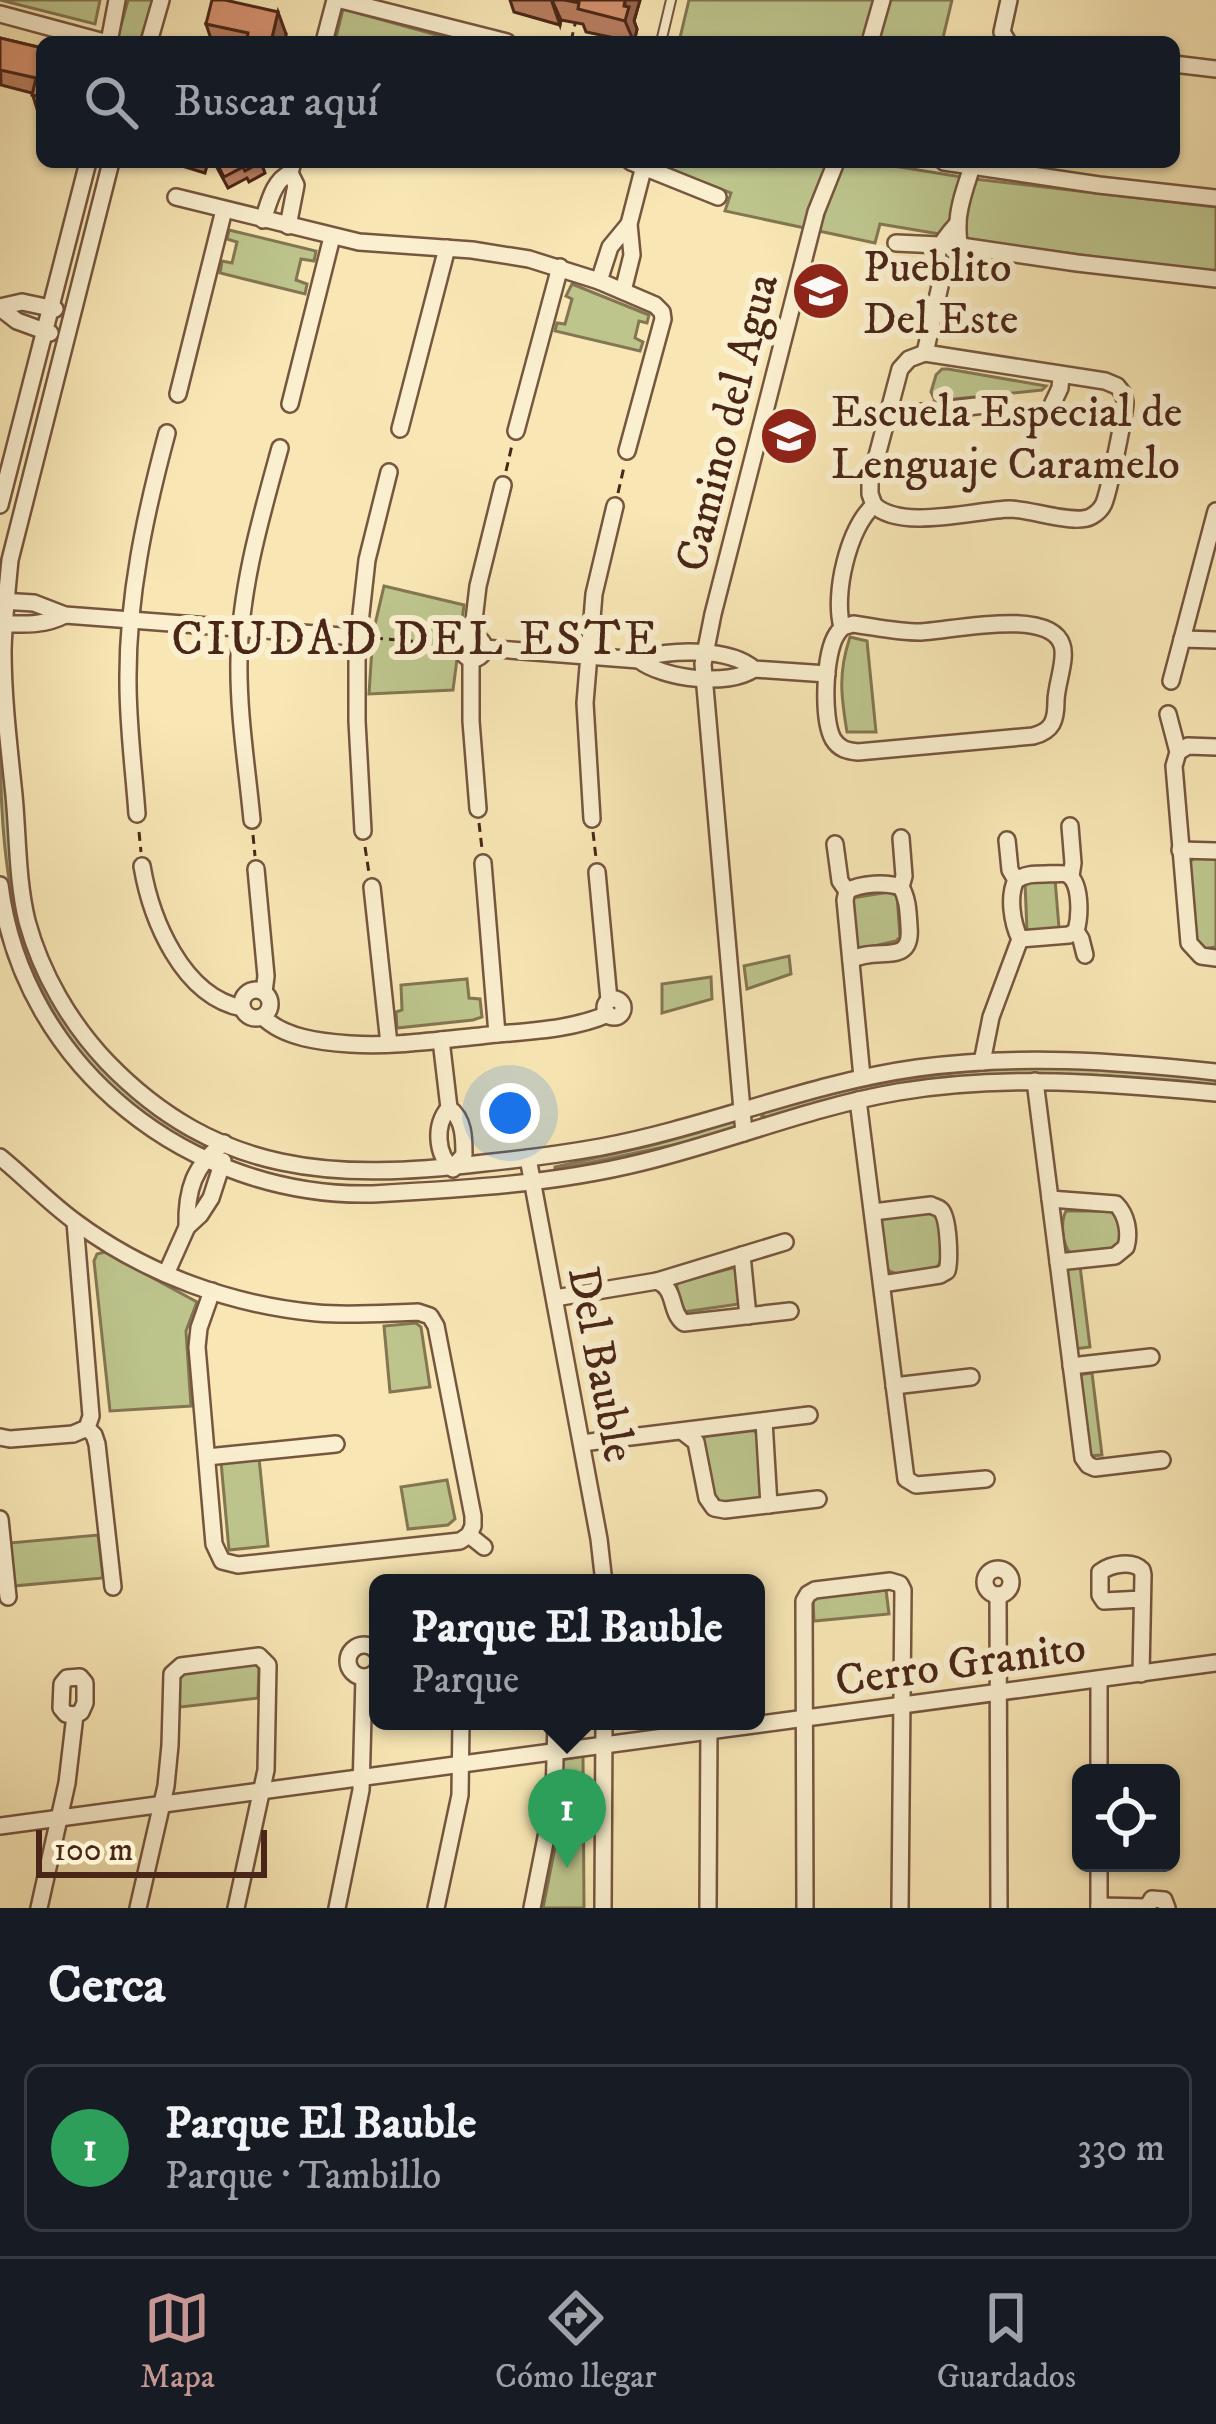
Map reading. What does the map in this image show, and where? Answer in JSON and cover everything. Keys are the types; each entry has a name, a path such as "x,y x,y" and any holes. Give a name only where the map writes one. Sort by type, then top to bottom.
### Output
{"street":[{"path":"108,36 118,0"},
{"path":"151,36 161,0"},
{"path":"326,36 338,0 483,36"},
{"path":"873,36 882,0"},
{"path":"1004,36 1009,0"},
{"path":"0,14 83,36"},
{"path":"1180,65 1216,69"},
{"path":"0,506 86,168"},
{"path":"109,168 10,560 2,624 22,899 28,923 56,993 83,1034 118,1073 175,1118 224,1144 275,1161 328,1171 382,1173 528,1158 638,1139 862,1077 917,1068 982,1061 1095,1060 1216,1072"},
{"path":"263,220 276,185 292,168"},
{"path":"288,226 296,185 292,168"},
{"path":"623,290 632,255 629,224 639,168"},
{"path":"650,168 718,196"},
{"name":"Camino del Agua","path":"744,1133 703,677 705,654 816,212 834,168"},
{"path":"942,277 955,267 961,246 958,223 972,168"},
{"path":"986,168 1216,197"},
{"path":"176,197 332,237 498,253 560,267 655,305 662,312 662,323 628,451"},
{"path":"178,394 224,210"},
{"path":"925,353 942,277 936,265 939,244 958,223"},
{"path":"598,281 610,247 629,224"},
{"path":"290,404 332,237"},
{"path":"896,243 961,246 1216,279"},
{"path":"400,429 447,248"},
{"path":"516,431 560,267"},
{"path":"0,308 22,302 73,313"},
{"path":"0,308 17,322 66,338"},
{"path":"925,353 1111,382 1121,391 1125,404 1105,502 1092,517 1078,520 1011,509 910,518 889,516 874,505 869,488 900,369 925,353"},
{"path":"1052,405 1060,376"},
{"path":"887,416 994,404"},
{"path":"137,814 128,686 131,620 141,539 167,434"},
{"path":"252,820 239,692 241,629 256,540 280,448"},
{"path":"363,831 355,637 367,560 389,472"},
{"path":"478,809 471,721 472,647 482,568 503,484"},
{"path":"842,627 853,624 929,632 1023,624 1044,627 1056,635 1064,656 1051,728 1033,736 857,752 839,747 830,729 827,674 834,640 842,627 839,596 850,551 860,520 874,505"},
{"path":"592,819 584,718 597,577 615,506"},
{"path":"1171,681 1216,511"},
{"path":"3,602 34,603 65,616 355,637"},
{"path":"2,624 36,625 65,616"},
{"path":"1182,639 1216,640"},
{"path":"472,647 639,660 665,652 705,654 741,659 754,669"},
{"path":"639,660 668,675 734,679 754,669 827,674"},
{"path":"1168,714 1178,752 1174,766 1189,943 1201,956 1216,958"},
{"path":"1178,752 1188,746 1216,747"},
{"path":"1070,826 1071,876 1079,920 1076,931 1085,955"},
{"path":"851,960 899,952 908,946 901,838"},
{"path":"1007,839 1010,870 1016,880"},
{"path":"835,844 840,881 847,891 862,1077"},
{"path":"1180,850 1216,851"},
{"path":"483,863 496,1034"},
{"path":"142,866 156,917 173,952 212,995 242,1008 250,1017 263,1017 314,1040 351,1044 441,1040 581,1023 609,1007 597,872"},
{"path":"256,869 264,992 270,1002 263,1017"},
{"path":"982,1061 991,1017 1020,939 1012,888 1026,874 1071,876"},
{"path":"0,886 19,964 46,1017 92,1078 128,1111 203,1159 267,1182 318,1192 454,1189 623,1167 820,1109 937,1086 1035,1081 1216,1093"},
{"path":"847,891 856,886 902,886"},
{"path":"371,887 389,1044"},
{"path":"1020,939 1076,931"},
{"path":"242,1008 248,992 264,992"},
{"path":"441,1040 449,1108 460,1120 464,1150 453,1167"},
{"path":"1035,1081 1085,1462 1099,1468 1162,1460"},
{"path":"858,1100 905,1475 916,1485 986,1479"},
{"path":"187,1227 188,1198 203,1159 224,1144"},
{"path":"166,1274 187,1227 206,1208 223,1168 224,1144"},
{"path":"0,1157 107,1244 212,1292 317,1313 418,1312 430,1316 436,1326 473,1516 469,1535 460,1540 238,1565 222,1561 214,1544 197,1347 212,1292"},
{"name":"Del Bauble","path":"528,1158 603,1574"},
{"path":"453,1167 454,1189"},
{"path":"1050,1198 1117,1204 1127,1231 1126,1247 1115,1256 1058,1262"},
{"path":"872,1212 939,1208 944,1214 950,1261 940,1275 881,1284"},
{"path":"75,1222 91,1416 87,1429"},
{"path":"555,1298 657,1281 784,1242"},
{"path":"82,1279 91,1256 107,1244"},
{"path":"742,1255 748,1316"},
{"path":"657,1281 670,1291 677,1318 684,1323 790,1311"},
{"path":"1071,1366 1150,1357"},
{"path":"894,1386 971,1377"},
{"path":"582,1443 809,1415"},
{"path":"764,1421 769,1505"},
{"path":"0,1437 73,1434 87,1429"},
{"path":"87,1429 97,1444 113,1587"},
{"path":"683,1432 696,1442 707,1498 714,1508 818,1498"},
{"path":"207,1457 336,1444"},
{"path":"0,1520 8,1598"},
{"path":"469,1535 484,1546"},
{"path":"805,1908 806,1597 814,1590 893,1581 902,1586 900,1908"},
{"path":"998,1595 999,1908"},
{"path":"1141,1674 1142,1599"},
{"path":"138,1908 169,1766 174,1670 254,1656 263,1658 268,1669 266,1770 236,1908"},
{"name":"Cerro Granito","path":"765,1722 1216,1664"},
{"path":"337,1908 360,1800 364,1678"},
{"path":"1099,1679 1099,1764"},
{"path":"39,1908 71,1761 75,1715"},
{"path":"436,1908 458,1805 461,1730"},
{"path":"532,1908 553,1811 556,1730"},
{"path":"603,1908 604,1730"},
{"name":"Cerro Granito","path":"0,1826 604,1746 688,1730"},
{"path":"708,1908 709,1730"},
{"path":"1099,1872 1099,1907 1147,1907 1158,1898 1167,1908"}],"lane":[{"path":"662,36 671,0"}],"path":[{"path":"572,36 576,16"},
{"path":"994,404 1052,405"},
{"path":"503,484 516,431"},
{"path":"615,506 628,451"},
{"path":"355,637 472,647"},
{"path":"478,809 483,863"},
{"path":"137,814 142,866"},
{"path":"592,819 597,872"},
{"path":"252,820 256,869"},
{"path":"363,831 371,887"}],"green space":[{"path":"0,0 100,0 95,24"},
{"path":"128,0 153,0 142,36 118,36"},
{"path":"689,0 952,0 943,36 680,36"},
{"path":"343,9 440,36 336,36"},
{"path":"665,168 906,168 1216,207 1216,274 880,224 875,243 725,211 731,193"},
{"path":"229,230 316,251 314,261 301,259 296,280 307,284 305,294 220,273 222,261 232,263 237,242 227,239"},
{"path":"572,284 649,315 647,323 639,321 635,338 643,342 640,351 555,331 557,323 565,324 572,299 566,296"},
{"path":"942,369 1046,386 935,401 931,392"},
{"path":"384,586 464,605 453,690 369,694 373,633"},
{"path":"850,637 867,641 876,732 847,732 842,684"},
{"path":"0,698 15,897 65,1017 205,1143 203,1150 167,1131 112,1087 75,1045 47,1001 27,955 6,857"},
{"path":"1216,859 1216,947 1201,949 1192,942 1190,862"},
{"path":"1028,879 1055,879 1059,928 1027,931"},
{"path":"889,892 897,896 900,937 857,950 852,898"},
{"path":"789,956 791,974 747,989 744,966"},
{"path":"711,977 712,999 662,1013 662,984"},
{"path":"467,979 469,998 480,999 482,1017 397,1028 401,985"},
{"path":"1049,1067 1216,1079 1216,1085 1103,1075 989,1076 877,1090 762,1116 801,1101 906,1079"},
{"path":"728,1120 736,1127 702,1139 555,1170 700,1132"},
{"path":"1066,1211 1110,1211 1121,1219 1119,1249 1071,1254 1063,1233"},
{"path":"936,1216 941,1229 940,1263 936,1268 889,1271 882,1220"},
{"path":"105,1252 197,1302 186,1331 191,1406 110,1411 94,1261"},
{"path":"1080,1266 1090,1347 1074,1349 1065,1267"},
{"path":"736,1267 739,1304 683,1312 676,1283"},
{"path":"416,1323 421,1327 430,1387 390,1392 384,1326"},
{"path":"1092,1373 1102,1455 1089,1456 1077,1375"},
{"path":"752,1429 759,1435 763,1494 759,1500 722,1504 713,1500 701,1442 706,1435"},
{"path":"259,1458 268,1546 229,1550 221,1462"},
{"path":"447,1480 455,1519 448,1525 408,1529 401,1487"},
{"path":"98,1535 103,1578 13,1586 9,1543"},
{"path":"886,1590 889,1614 814,1621 813,1598"},
{"path":"259,1666 258,1698 181,1707 177,1700 178,1673"},
{"path":"583,1756 584,1908 543,1908 559,1827 561,1760"}],"building":[{"path":"212,0 278,12 272,36 248,36 206,24"},
{"path":"565,0 625,0 624,6 629,7 625,21 578,9 579,3"},
{"path":"0,38 36,47 36,78 0,70"},
{"path":"219,168 241,168 224,177"}],"place":[{"name":"Pueblito Del Este","path":"821,291"},
{"name":"Escuela Especial de Lenguaje Caramelo","path":"789,436"},
{"name":"Parque El Bauble","path":"567,1868"}],"district":[{"name":"CIUDAD DEL ESTE","path":"416,637"}]}
